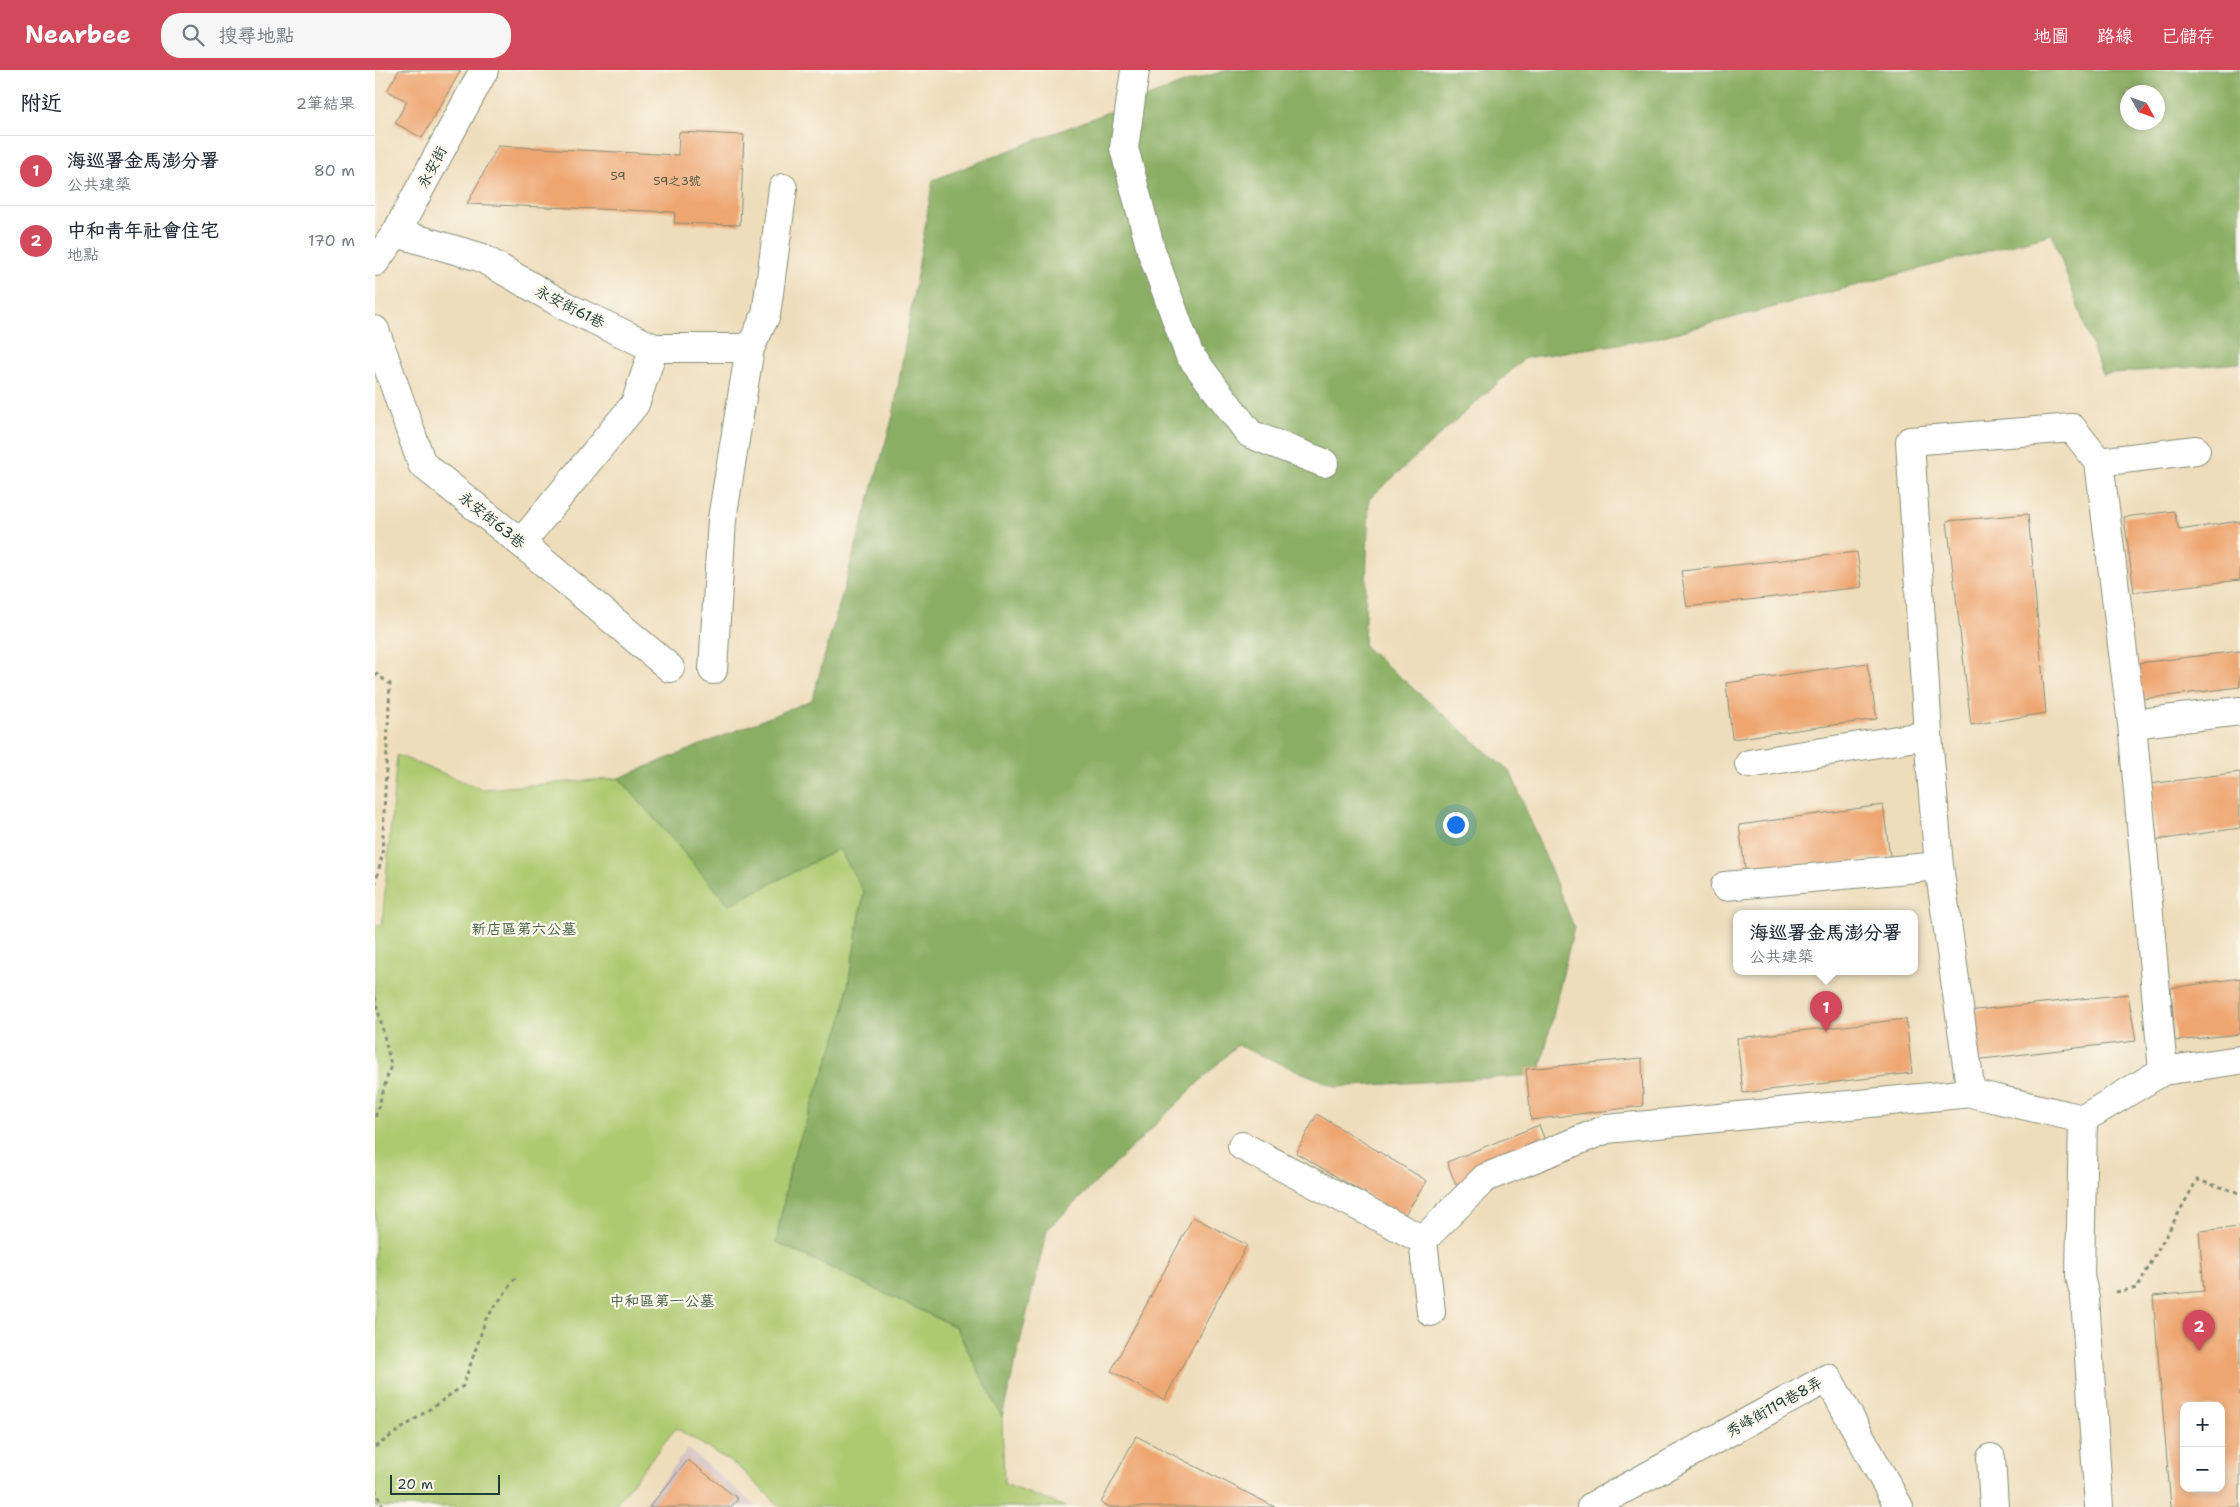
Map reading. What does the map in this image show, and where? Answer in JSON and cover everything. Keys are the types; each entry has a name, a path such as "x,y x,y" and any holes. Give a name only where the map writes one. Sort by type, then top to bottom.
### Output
{"street":[{"name":"永安街","path":"375,262 396,233 484,70"},
{"path":"1135,70 1124,148 1151,250 1189,354 1250,434 1324,463"},
{"path":"713,670 723,520 750,348 766,315 783,188"},
{"name":"永安街61巷","path":"396,233 480,258 569,308 653,348 750,348"},
{"name":"永安街63巷","path":"375,330 422,464 521,543 670,668"},
{"path":"521,543 635,404 653,348"},
{"path":"1971,1093 1939,866 1928,736 1910,441 2072,428 2099,462 2132,724 2163,1071"},
{"path":"2099,462 2196,450"},
{"path":"2132,724 2240,711"},
{"path":"1749,764 1928,736"},
{"path":"1725,886 1939,866"},
{"path":"1423,1240 1485,1178 1607,1129 1971,1093 2083,1119 2163,1071 2240,1060"},
{"path":"2083,1119 2080,1276 2085,1298 2099,1507"},
{"path":"1242,1146 1423,1240"},
{"path":"1423,1240 1431,1312"},
{"name":"秀峰街119巷8弄","path":"1591,1507 1828,1378 1899,1507"},
{"path":"1991,1458 1994,1507"}],"path":[{"path":"375,672 390,684 382,856 375,886"},
{"path":"375,998 391,1066 375,1118"},
{"path":"2085,1298 2137,1288 2197,1180 2240,1193"},
{"path":"375,1447 463,1386 486,1319 516,1277"},
{"path":"375,1488 383,1507"}],"shaded area":[{"path":"688,1449 757,1507 642,1507"}],"green space":[{"path":"1228,70 2240,70 2240,363 2102,374 2052,234 1652,339 1525,358 1369,499 1364,646 1511,773 1574,927 1539,1075 1336,1087 1237,1045 1047,1230 1002,1417 956,1327 776,1242 791,1164 842,1021 864,892 839,849 729,905 619,778 812,700 893,416 933,180 1189,81"},
{"path":"397,755 482,789 619,778 729,905 839,849 864,891 842,1021 791,1164 776,1242 956,1327 1002,1417 1004,1484 1066,1507 781,1507 737,1466 676,1428 613,1507 375,1507 375,925 382,925"}],"building":[{"path":"399,70 461,70 422,138 395,123 407,101 387,91"},
{"path":"679,132 744,135 740,225 674,223 675,212 467,204 498,146 678,155"},
{"path":"2174,511 2179,530 2240,521 2240,580 2134,592 2124,517"},
{"path":"2028,514 2046,713 1971,725 1947,521"},
{"path":"1857,552 1862,587 1687,607 1681,571"},
{"path":"2240,651 2240,687 2142,699 2139,663"},
{"path":"1867,663 1877,719 1732,739 1726,683"},
{"path":"2240,772 2240,828 2157,840 2150,784"},
{"path":"1883,805 1890,856 1746,876 1739,825"},
{"path":"2240,978 2240,1034 2175,1041 2171,988"},
{"path":"2128,994 2136,1041 1974,1060 1967,1011"},
{"path":"1906,1019 1912,1073 1743,1093 1737,1038"},
{"path":"1642,1058 1643,1106 1531,1120 1526,1069"},
{"path":"1317,1114 1427,1181 1404,1216 1296,1153"},
{"path":"1539,1125 1548,1148 1456,1185 1447,1162"},
{"path":"1193,1217 1247,1245 1164,1400 1111,1371"},
{"path":"2240,1227 2240,1507 2171,1507 2153,1296 2204,1291 2199,1231"},
{"path":"1136,1436 1275,1507 1110,1507 1101,1503"},
{"path":"688,1460 738,1499 731,1507 649,1507"}],"place":[{"name":"海巡署金馬澎分署","path":"1826,1032"},
{"name":"中和青年社會住宅","path":"2199,1351"}],"park label":[{"name":"新店區第六公墓","path":"524,929"},
{"name":"中和區第一公墓","path":"662,1301"}]}
